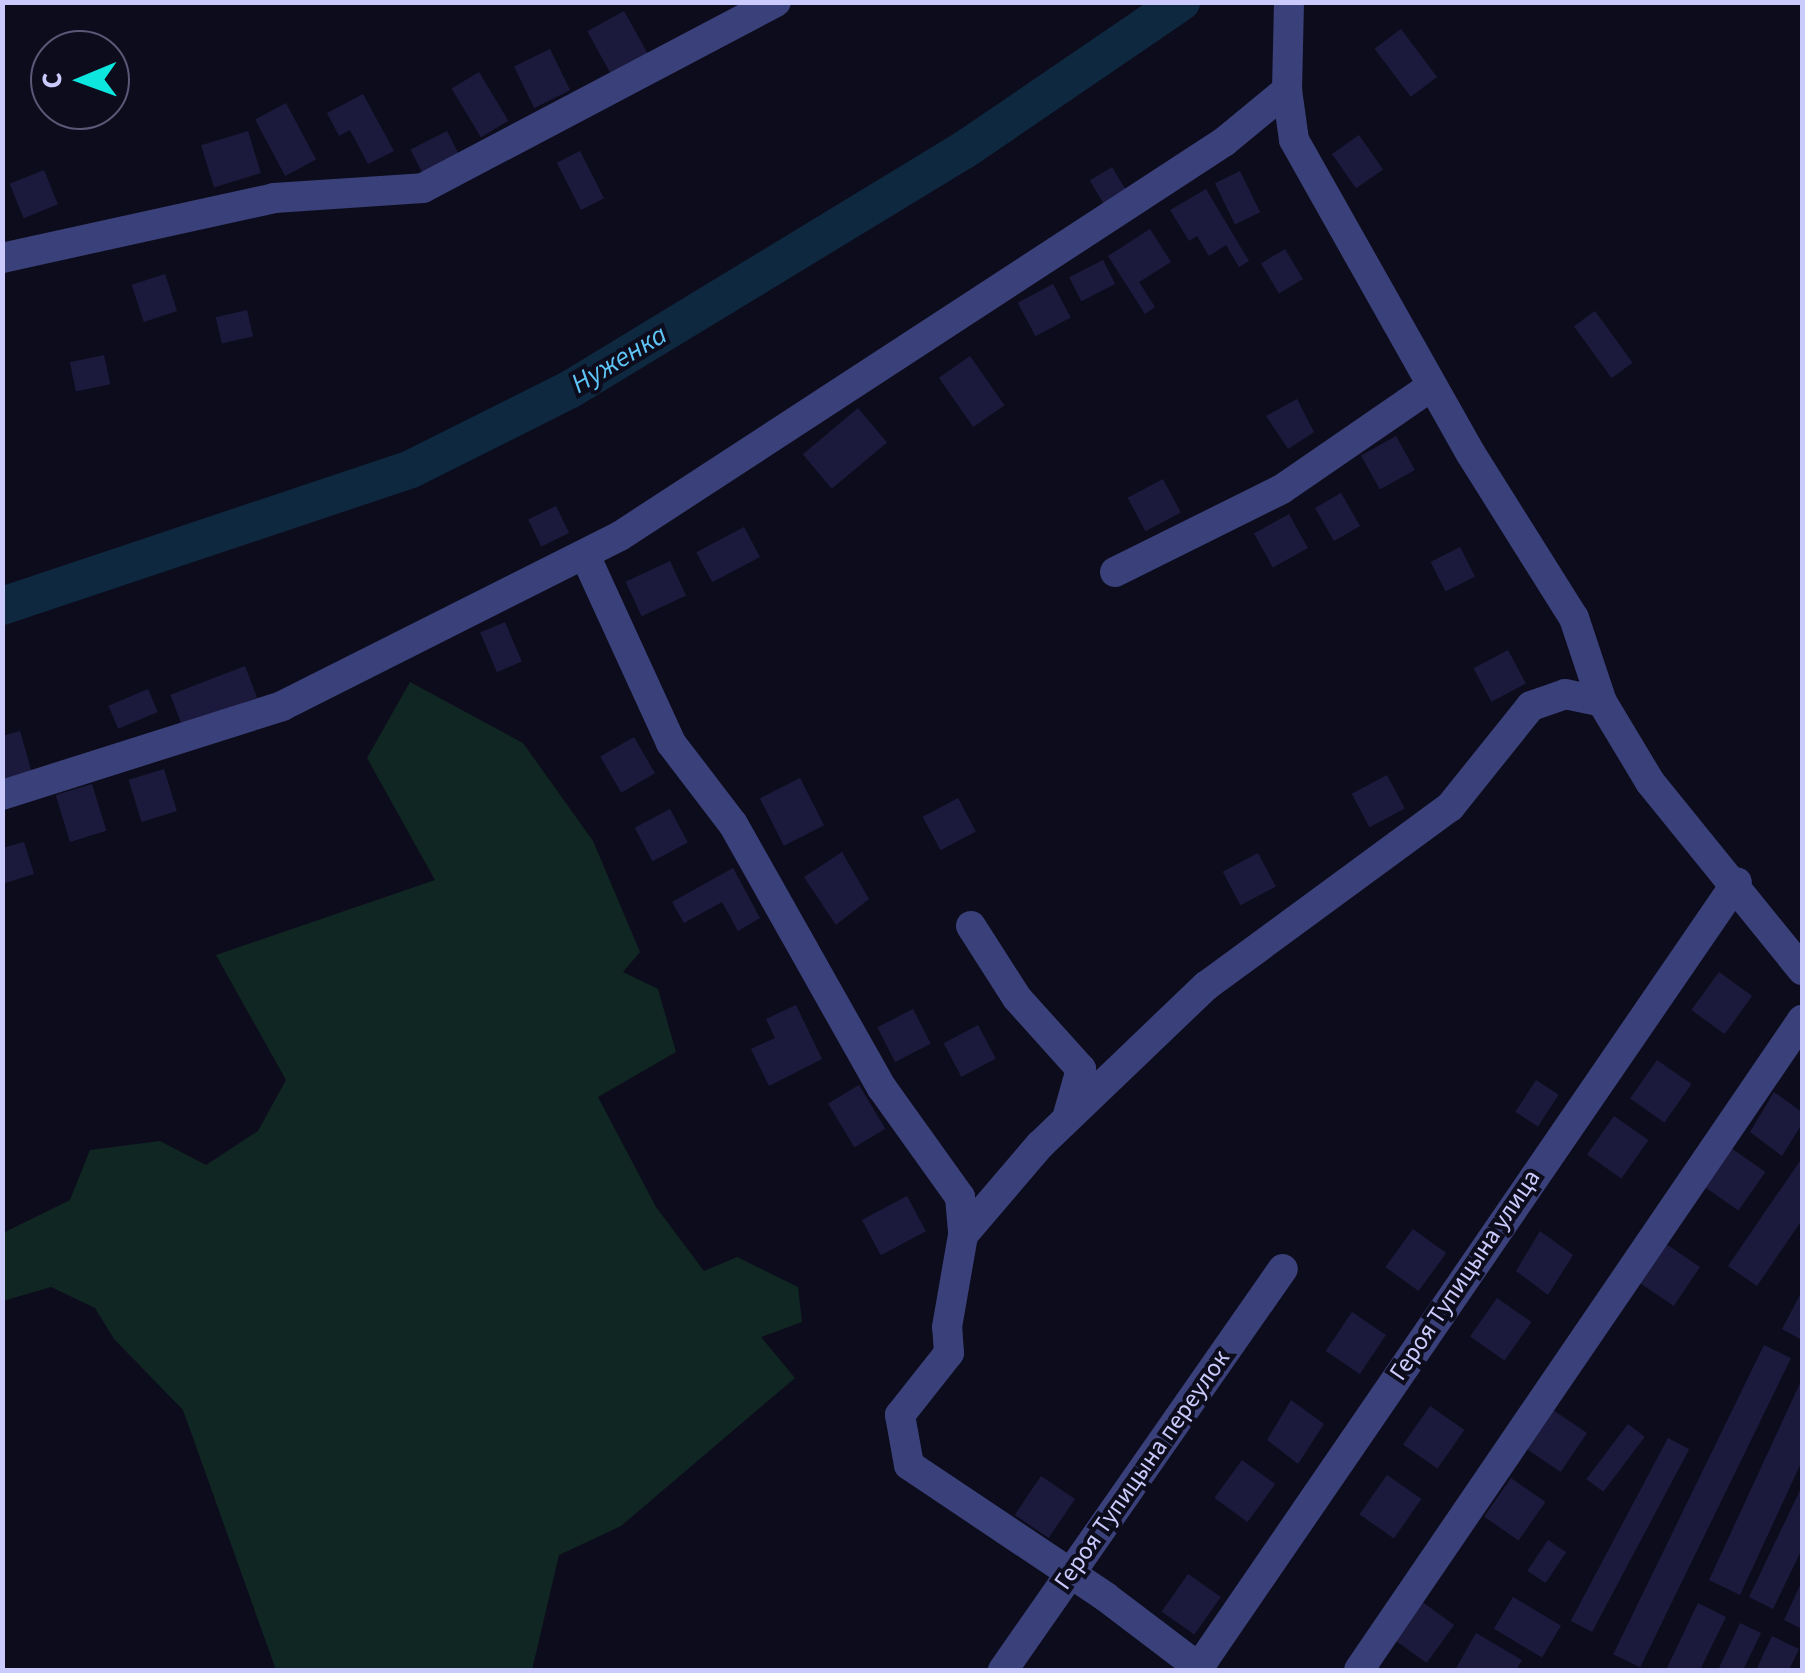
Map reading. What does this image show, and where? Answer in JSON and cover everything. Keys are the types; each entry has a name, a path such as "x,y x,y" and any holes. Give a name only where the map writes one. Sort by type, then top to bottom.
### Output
{"street":[{"path":"2,258 274,198 423,188 776,2"},
{"path":"1289,2 1286,90 1294,140 1432,386 1574,618 1602,702 1650,782 1737,882 1802,970"},
{"path":"2,796 282,706 349,667 585,556 844,396 1224,142 1286,90"},
{"path":"1115,572 1282,489 1432,386"},
{"path":"585,556 671,743 733,824 882,1088 960,1197 963,1235 947,1327 949,1353 900,1415 910,1465 1070,1572 1200,1669"},
{"path":"963,1235 1067,1118 1206,986 1450,808 1532,706 1565,694 1602,702"},
{"name":"Героя Тупицына улица","path":"1200,1669 1737,882"},
{"path":"971,926 1017,998 1081,1069 1067,1118"},
{"path":"1359,1670 1802,1020"},
{"name":"Героя Тупицына переулок","path":"1003,1670 1283,1269"}],"green space":[{"path":"410,682 523,743 593,841 640,952 623,972 658,989 676,1052 598,1097 656,1207 704,1271 737,1257 798,1287 802,1322 761,1337 795,1378 621,1526 559,1555 532,1670 276,1670 183,1410 114,1339 95,1308 51,1287 3,1301 3,1233 70,1200 90,1150 160,1141 206,1165 258,1131 286,1080 216,955 435,880 367,758"}],"building":[{"path":"624,11 651,59 614,79 587,31"},
{"path":"1401,29 1437,77 1411,97 1375,49"},
{"path":"550,49 570,90 534,108 514,67"},
{"path":"479,72 508,121 481,137 452,88"},
{"path":"363,94 394,151 368,164 350,130 339,136 327,113"},
{"path":"286,103 316,160 285,176 255,119"},
{"path":"248,131 261,173 214,187 201,145"},
{"path":"447,131 461,158 424,176 410,150"},
{"path":"1359,135 1383,169 1356,188 1332,154"},
{"path":"580,151 604,198 581,210 557,163"},
{"path":"1112,167 1128,194 1106,207 1090,180"},
{"path":"44,170 58,204 24,218 10,184"},
{"path":"1240,171 1260,212 1235,225 1215,183"},
{"path":"1206,189 1249,261 1239,267 1226,245 1209,256 1197,236 1189,241 1170,210"},
{"path":"1150,229 1171,262 1139,282 1155,307 1145,314 1108,256"},
{"path":"1285,249 1303,279 1279,293 1261,263"},
{"path":"1103,260 1115,284 1081,301 1069,277"},
{"path":"165,274 177,311 144,322 132,285"},
{"path":"1053,284 1071,318 1036,336 1018,303"},
{"path":"247,310 253,336 222,344 216,317"},
{"path":"1595,311 1633,363 1612,378 1574,326"},
{"path":"104,355 110,384 76,392 70,362"},
{"path":"970,356 1004,405 973,427 939,378"},
{"path":"1297,399 1314,432 1288,449 1266,416"},
{"path":"858,408 887,442 832,489 803,454"},
{"path":"1396,436 1415,470 1380,490 1361,455"},
{"path":"1163,479 1181,513 1146,531 1128,498"},
{"path":"1341,493 1360,526 1334,541 1315,508"},
{"path":"556,506 569,533 541,547 528,520"},
{"path":"1289,514 1308,548 1273,568 1254,533"},
{"path":"744,527 760,557 712,582 696,552"},
{"path":"1460,547 1475,576 1446,591 1431,562"},
{"path":"670,561 686,595 642,616 626,582"},
{"path":"505,622 522,662 497,672 480,633"},
{"path":"1508,650 1526,684 1491,702 1474,668"},
{"path":"245,666 257,698 182,726 170,695"},
{"path":"148,689 158,712 118,729 108,706"},
{"path":"20,731 32,773 2,781 2,736"},
{"path":"634,737 655,773 621,793 600,756"},
{"path":"164,769 177,811 141,822 129,780"},
{"path":"1387,775 1405,809 1370,827 1352,794"},
{"path":"800,778 824,825 784,846 760,798"},
{"path":"92,784 106,831 70,842 56,795"},
{"path":"958,798 976,832 941,850 923,817"},
{"path":"670,809 688,843 653,861 635,828"},
{"path":"24,842 34,874 2,884 2,848"},
{"path":"842,852 869,899 836,925 804,877"},
{"path":"1258,853 1276,887 1241,905 1223,872"},
{"path":"733,868 760,918 738,931 722,902 684,923 672,902"},
{"path":"1719,972 1752,996 1725,1034 1691,1010"},
{"path":"796,1005 822,1059 769,1086 751,1049 775,1038 766,1019"},
{"path":"913,1009 931,1044 895,1062 877,1027"},
{"path":"978,1025 996,1059 961,1077 944,1043"},
{"path":"1657,1060 1691,1084 1664,1123 1630,1099"},
{"path":"1536,1080 1559,1095 1538,1127 1515,1112"},
{"path":"859,1085 885,1129 854,1147 828,1104"},
{"path":"1774,1092 1802,1112 1802,1124 1782,1156 1750,1132"},
{"path":"1614,1116 1648,1140 1621,1179 1587,1155"},
{"path":"1731,1148 1765,1172 1738,1211 1704,1187"},
{"path":"1802,1158 1802,1220 1757,1286 1728,1266"},
{"path":"907,1196 926,1231 881,1255 862,1220"},
{"path":"1413,1229 1446,1253 1419,1291 1385,1267"},
{"path":"1540,1231 1573,1255 1548,1295 1516,1271"},
{"path":"1666,1244 1700,1267 1674,1306 1640,1283"},
{"path":"1802,1291 1802,1340 1782,1329"},
{"path":"1497,1298 1531,1322 1504,1361 1470,1337"},
{"path":"1352,1312 1386,1335 1360,1374 1326,1351"},
{"path":"1764,1345 1791,1358 1640,1667 1613,1654"},
{"path":"1802,1379 1802,1461 1740,1595 1709,1580"},
{"path":"1291,1400 1324,1424 1298,1464 1267,1440"},
{"path":"1430,1406 1464,1430 1437,1469 1403,1445"},
{"path":"1553,1410 1587,1433 1561,1472 1527,1449"},
{"path":"1628,1424 1645,1437 1603,1492 1586,1479"},
{"path":"1668,1438 1689,1449 1592,1632 1571,1621"},
{"path":"1242,1460 1275,1484 1248,1522 1214,1498"},
{"path":"1387,1475 1421,1499 1394,1538 1359,1514"},
{"path":"1041,1476 1075,1499 1049,1538 1015,1515"},
{"path":"1511,1478 1545,1502 1518,1541 1484,1517"},
{"path":"1802,1486 1802,1549 1773,1609 1749,1597"},
{"path":"1548,1540 1566,1552 1546,1583 1527,1571"},
{"path":"1188,1574 1221,1597 1194,1635 1162,1612"},
{"path":"1802,1581 1802,1629 1784,1620"},
{"path":"1513,1597 1561,1626 1542,1658 1494,1629"},
{"path":"1421,1601 1454,1625 1427,1663 1393,1639"},
{"path":"1698,1603 1726,1617 1700,1670 1666,1670"},
{"path":"1740,1623 1761,1633 1743,1670 1718,1670"},
{"path":"1476,1633 1522,1660 1516,1670 1455,1670"},
{"path":"1772,1636 1799,1649 1789,1670 1756,1670"}],"waterway":[{"name":"Нуженка","path":"2,606 411,469 569,390 964,150 1181,2"}]}
